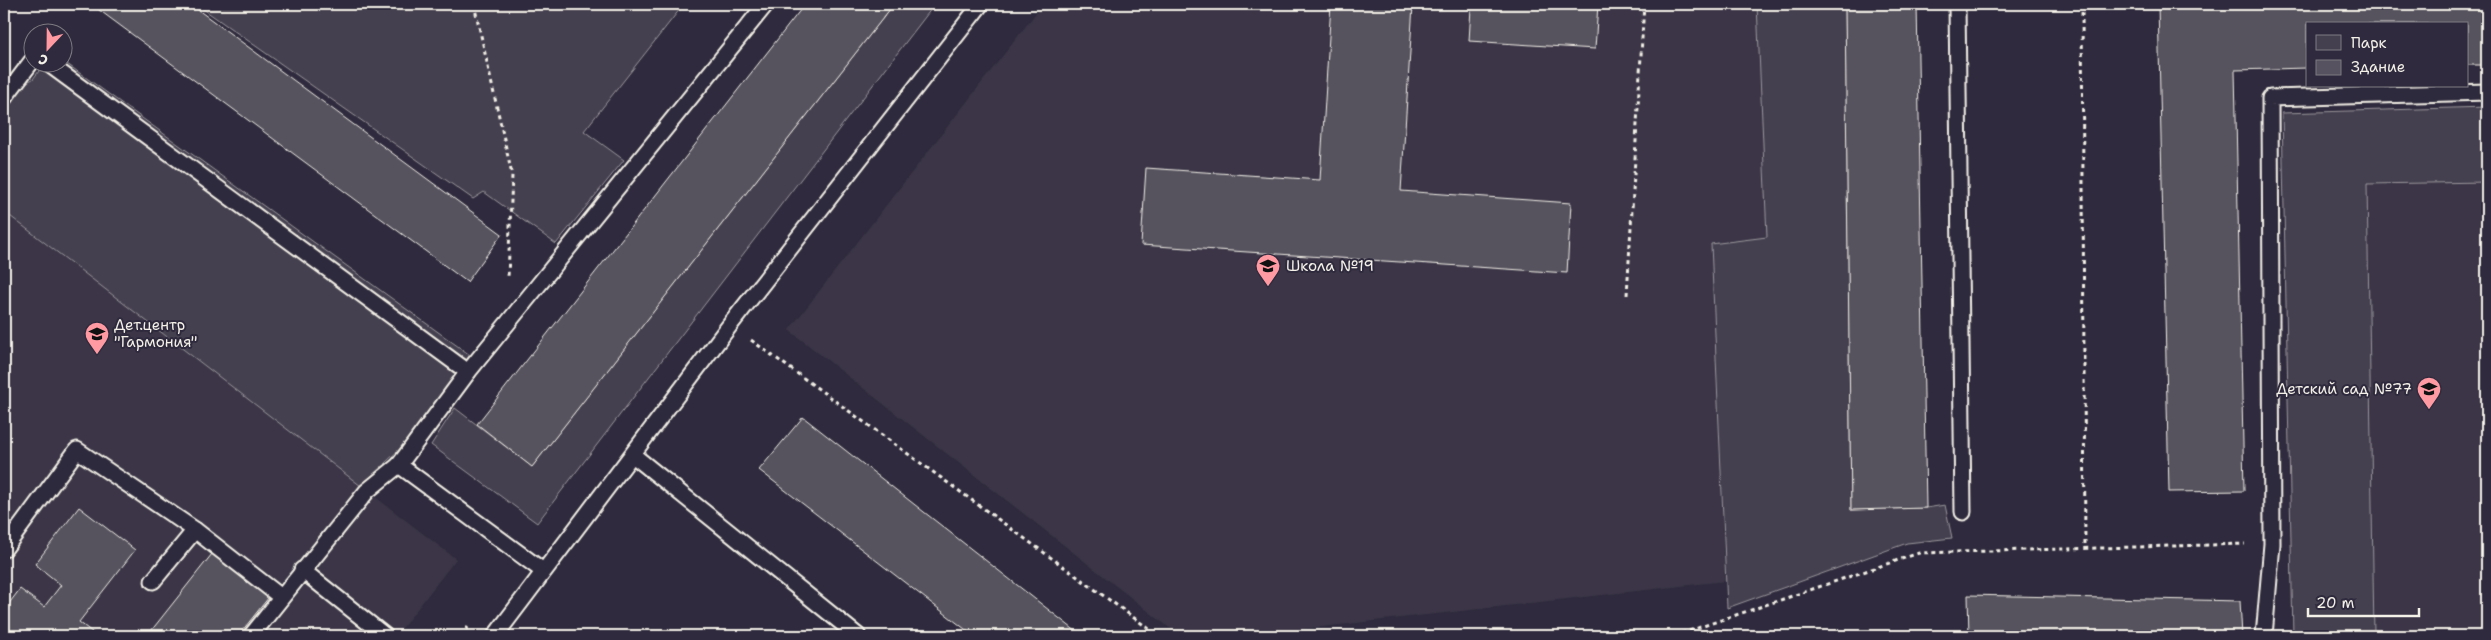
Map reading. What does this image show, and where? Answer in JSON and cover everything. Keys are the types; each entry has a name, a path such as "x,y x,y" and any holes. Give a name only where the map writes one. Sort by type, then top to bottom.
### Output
{"lane":[{"path":"251,636 367,491 399,465 506,324 766,4"},
{"path":"495,636 543,571 634,456 730,325 981,4"},
{"path":"1957,4 1963,512"},
{"path":"4,98 24,72"},
{"path":"60,72 468,372"},
{"path":"2264,636 2272,544 2270,98 2487,92"},
{"path":"4,549 77,450 195,530 281,597"},
{"path":"634,456 858,636"},
{"path":"399,465 543,571"},
{"path":"153,581 195,530"},
{"path":"302,570 386,636"}],"path":[{"path":"474,4 512,174 506,324"},
{"path":"1627,296 1644,4"},
{"path":"2082,4 2085,547"},
{"path":"730,325 1159,636"},
{"path":"1674,636 1919,553 2085,547 2272,544"}],"shaded area":[{"name":"Школа №19","path":"1043,4 1757,4 1767,238 1711,245 1725,581 1242,636 1180,636 789,330"},
{"name":"Детский сад №77","path":"2487,182 2487,636 2374,636 2367,184"},
{"name":"Дет.центр \"Гармония\"","path":"9,215 456,559 396,636 4,636 4,223"}],"green space":[{"path":"196,4 684,4 584,131 624,160 556,244 484,192 473,199"},
{"path":"894,4 935,4 537,523 431,445 455,408 532,467"},
{"path":"1757,4 1845,4 1851,510 1926,508 1945,505 1952,538 1907,543 1727,608 1711,244 1767,237"},
{"path":"72,68 470,355 406,443 361,486 10,216 4,223 4,81 10,90 33,79 38,72 72,72"},
{"path":"2487,107 2487,182 2367,184 2374,636 2293,636 2282,113"}],"building":[{"path":"91,4 190,4 502,234 467,282"},
{"path":"805,4 894,4 532,467 477,424"},
{"path":"1331,4 1598,4 1595,49 1469,41 1471,8 1413,5 1401,191 1571,203 1567,273 1141,245 1146,168 1320,180"},
{"path":"1845,4 1917,4 1926,508 1851,510"},
{"path":"2158,4 2487,4 2487,65 2468,65 2468,22 2306,22 2306,68 2235,70 2244,491 2169,492"},
{"path":"803,417 1082,636 974,636 759,470"},
{"path":"79,507 135,550 79,622 97,636 4,636 4,610 20,589 44,607 61,585 35,564"},
{"path":"212,554 269,597 238,636 147,636"},
{"path":"1968,595 2240,601 2242,636 1969,636"}],"place":[{"name":"Школа №19","path":"1268,287"},
{"name":"Дет.центр \"Гармония\"","path":"97,355"},
{"name":"Детский сад №77","path":"2429,410"}]}
